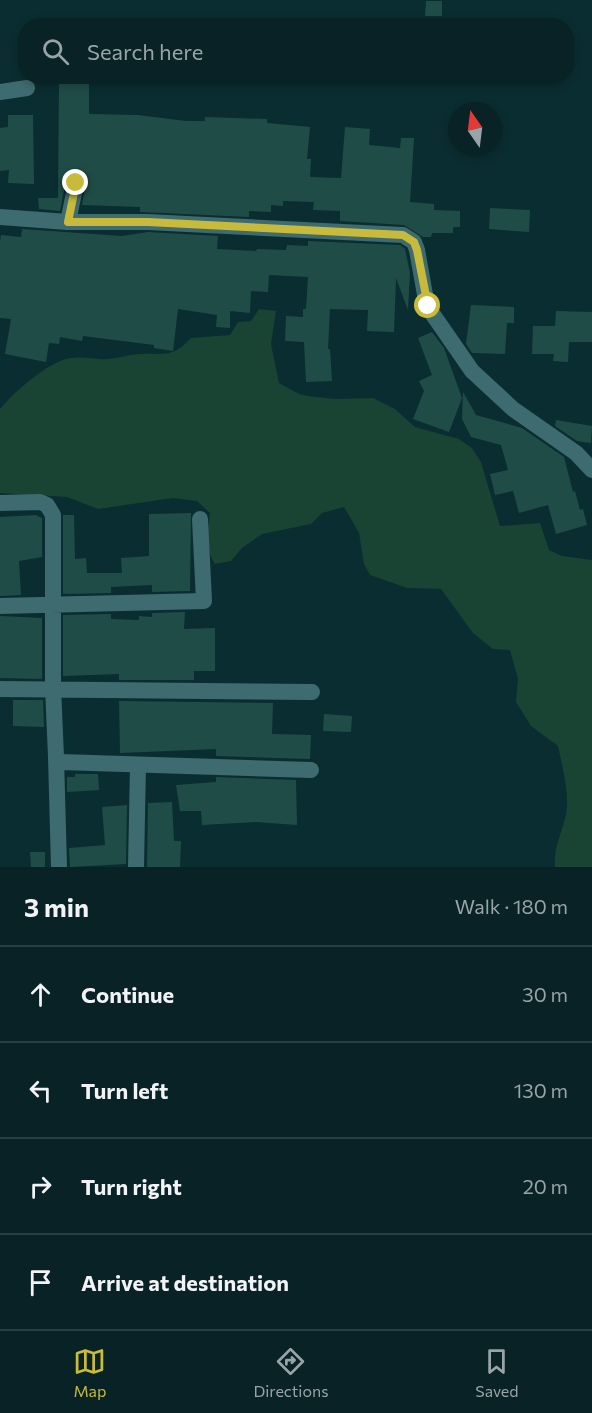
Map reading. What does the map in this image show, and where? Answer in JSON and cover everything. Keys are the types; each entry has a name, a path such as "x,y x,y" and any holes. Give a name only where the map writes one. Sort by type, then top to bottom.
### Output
{"street":[{"path":"0,92 27,88"},
{"path":"68,222 76,183"},
{"path":"0,217 68,222 148,222 403,235 414,242 417,250 428,306 472,371 513,409 576,453 592,470"},
{"path":"0,503 40,502 51,509 53,515 53,687 59,867"},
{"path":"0,606 204,601 200,519"},
{"path":"0,688 312,692"},
{"path":"56,757 67,763 311,770"},
{"path":"136,867 138,765"}],"green space":[{"path":"259,309 276,311 271,344 279,383 299,394 308,396 335,399 373,398 395,409 415,427 459,439 472,448 481,462 500,526 540,523 549,550 562,556 592,560 592,867 555,867 556,851 567,807 563,769 558,746 531,726 516,702 518,679 510,650 493,649 473,633 441,589 407,588 370,575 364,564 359,533 344,507 322,513 311,524 262,534 242,548 231,561 215,564 208,545 210,513 197,501 173,498 98,509 67,497 0,493 0,409 23,386 43,371 62,360 71,358 109,359 137,354 173,352 191,338 230,335 238,322 251,321"}],"building":[{"path":"426,1 442,1 442,16 425,16"},
{"path":"59,84 89,84 89,114 138,115 186,121 205,121 205,117 267,119 267,123 310,127 307,159 311,159 310,177 341,178 345,127 370,129 369,145 400,148 401,138 414,138 410,202 434,204 434,210 460,211 460,227 453,227 453,233 432,233 431,237 423,237 404,225 340,221 340,211 313,210 314,202 283,201 283,206 271,205 271,212 249,211 249,217 140,212 140,207 82,205 86,180 78,173 72,173 66,180 60,211 39,209 38,198 58,198"},
{"path":"8,115 33,115 34,184 8,183 9,170 0,171 0,128 8,127"},
{"path":"490,208 530,210 529,232 489,229"},
{"path":"22,229 122,236 148,232 218,236 217,249 256,251 257,249 286,250 287,245 308,246 308,241 400,245 405,249 410,273 408,310 396,278 394,332 367,331 368,310 330,309 328,349 330,349 332,381 306,382 304,342 285,341 286,316 303,317 303,309 306,309 308,277 269,275 268,292 251,291 250,313 230,311 230,328 216,327 217,315 178,309 173,351 154,348 154,345 83,336 82,341 60,337 59,344 49,343 46,362 5,354 11,319 0,318 0,242 1,235 21,237"},
{"path":"471,305 514,307 514,323 507,323 505,354 472,353 466,344"},
{"path":"556,311 592,312 592,342 569,342 568,362 553,361 554,354 532,354 533,326 555,326"},
{"path":"432,332 444,348 462,398 449,432 413,419 424,391 419,381 432,375 418,338"},
{"path":"463,392 476,415 522,428 564,457 573,492 575,491 580,510 583,509 587,525 556,534 548,505 519,513 513,491 495,495 490,474 508,470 501,445 471,437 462,419"},
{"path":"556,420 592,426 591,443 577,441 555,426"},
{"path":"191,513 190,591 152,592 152,585 111,587 111,593 63,594 63,515 74,515 75,559 86,558 87,573 122,573 121,558 149,556 149,514"},
{"path":"36,515 42,518 42,557 19,561 21,595 0,596 0,517"},
{"path":"185,612 184,629 215,628 215,671 194,671 194,680 119,680 119,674 63,676 63,615 111,614 111,619 139,620 139,616 152,617 152,613"},
{"path":"0,616 42,618 42,679 0,678"},
{"path":"13,700 43,700 44,727 13,726"},
{"path":"119,701 273,703 272,734 311,735 310,759 216,756 216,749 120,753"},
{"path":"324,714 352,716 351,732 323,731"},
{"path":"75,774 98,774 99,790 67,792 67,777 75,777"},
{"path":"216,777 296,780 297,825 256,822 202,825 201,811 180,811 176,785 216,782"},
{"path":"172,802 174,841 181,841 180,867 147,867 148,803"},
{"path":"127,805 126,864 70,867 69,848 105,845 102,807"},
{"path":"30,852 45,852 45,867 31,867"}],"route":[{"path":"76,183 68,222 148,222 403,235 414,242 417,250 428,306"}]}
